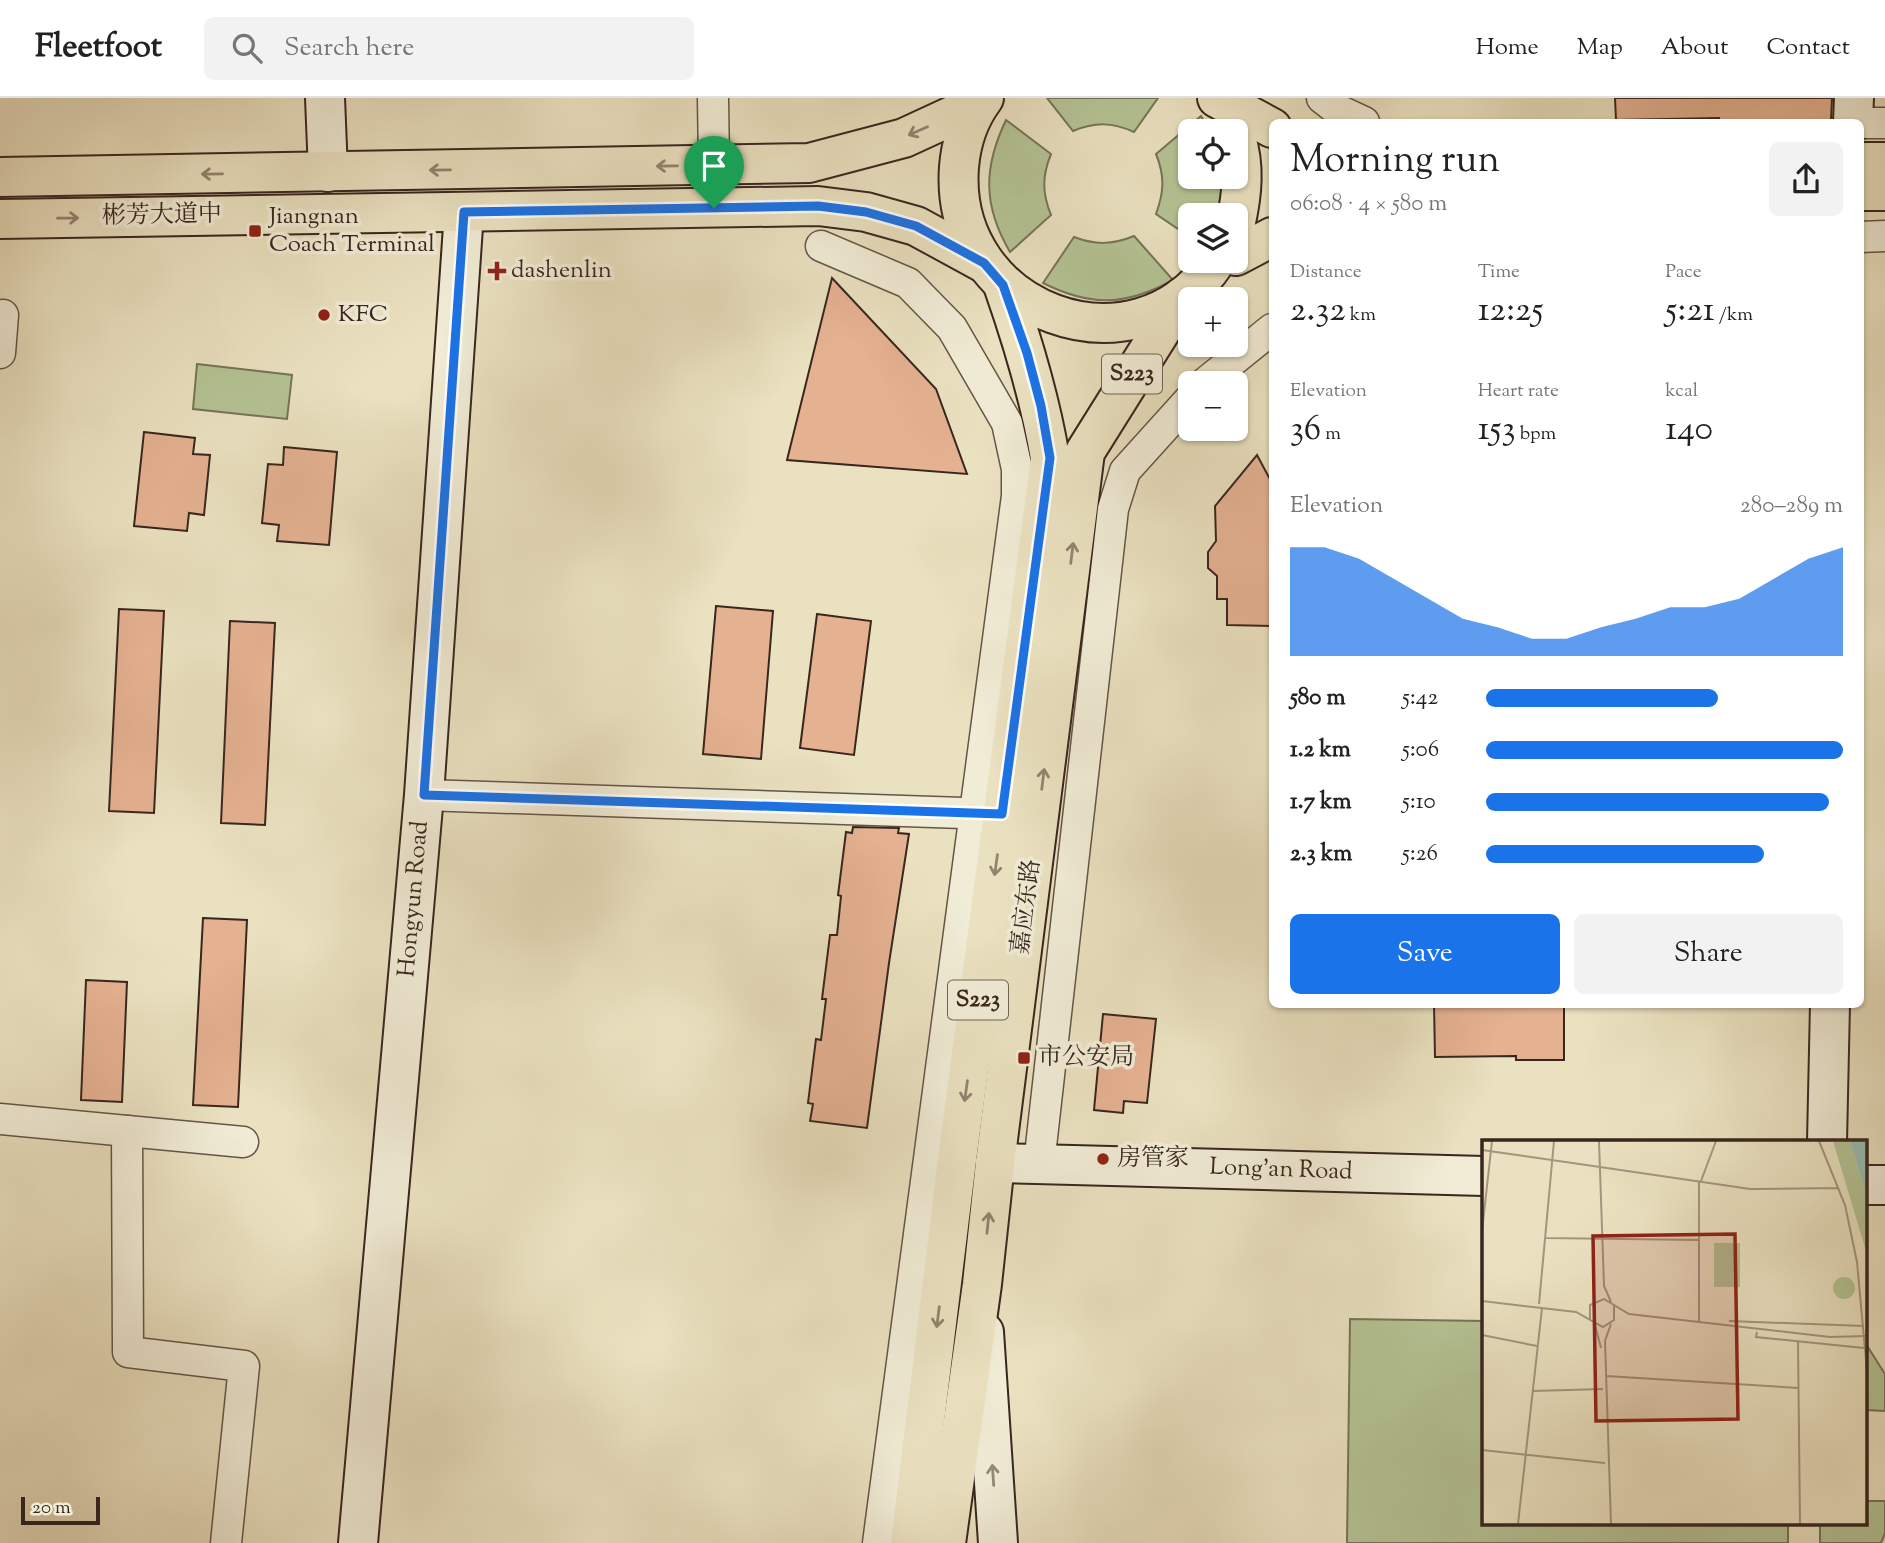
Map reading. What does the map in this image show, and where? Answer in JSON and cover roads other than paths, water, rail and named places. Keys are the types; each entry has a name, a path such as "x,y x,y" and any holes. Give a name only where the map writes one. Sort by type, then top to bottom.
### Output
{"main road":[{"path":"1217,98 1269,126"},
{"path":"1217,98 1227,119"},
{"name":"彬芳大道中","path":"0,177 809,163 904,138 982,101"},
{"name":"S223","path":"982,101 968,126 960,153 958,182 961,211 970,238 994,274"},
{"path":"1864,162 1885,162"},
{"path":"1864,191 1885,191"},
{"name":"彬芳大道中","path":"0,219 818,206 866,212 916,226 994,274 1026,302 1080,321 1109,323 1137,318 1178,299"},
{"path":"1248,249 1269,238"},
{"name":"S223","path":"1193,287 1209,273"},
{"name":"嘉应东路","path":"910,1543 956,1163 989,814 1050,458 1041,406 1027,353 994,274"},
{"name":"嘉应东路","path":"946,1543 982,1284 1085,452 1178,303"},
{"path":"962,1431 972,1543"}],"street":[{"path":"325,98 328,172"},
{"path":"713,98 714,165"},
{"path":"1322,98 1336,109 1358,119"},
{"path":"1853,119 1854,98"},
{"path":"1864,123 1885,123"},
{"name":"Hongyun Road","path":"358,1543 424,795 464,212"},
{"path":"1864,237 1885,236"},
{"path":"821,246 908,283 952,327 1007,423 1017,469 1017,496 989,814 878,1543"},
{"path":"0,353 4,314"},
{"path":"1220,371 1269,331"},
{"path":"1039,1164 1113,509 1125,471 1178,412"},
{"path":"424,795 989,814"},
{"path":"1827,1140 1830,1008"},
{"path":"0,1119 243,1142"},
{"path":"127,1131 128,1352 244,1366 226,1543"},
{"name":"Long'an Road","path":"995,1163 1482,1176"},
{"path":"982,1284 998,1543"}],"place":[{"name":"Jiangnan Coach Terminal","path":"255,231"},
{"name":"dashenlin","path":"497,271"},
{"name":"KFC","path":"324,315"},
{"name":"市公安局","path":"1024,1058"},
{"name":"房管家","path":"1103,1159"}]}
